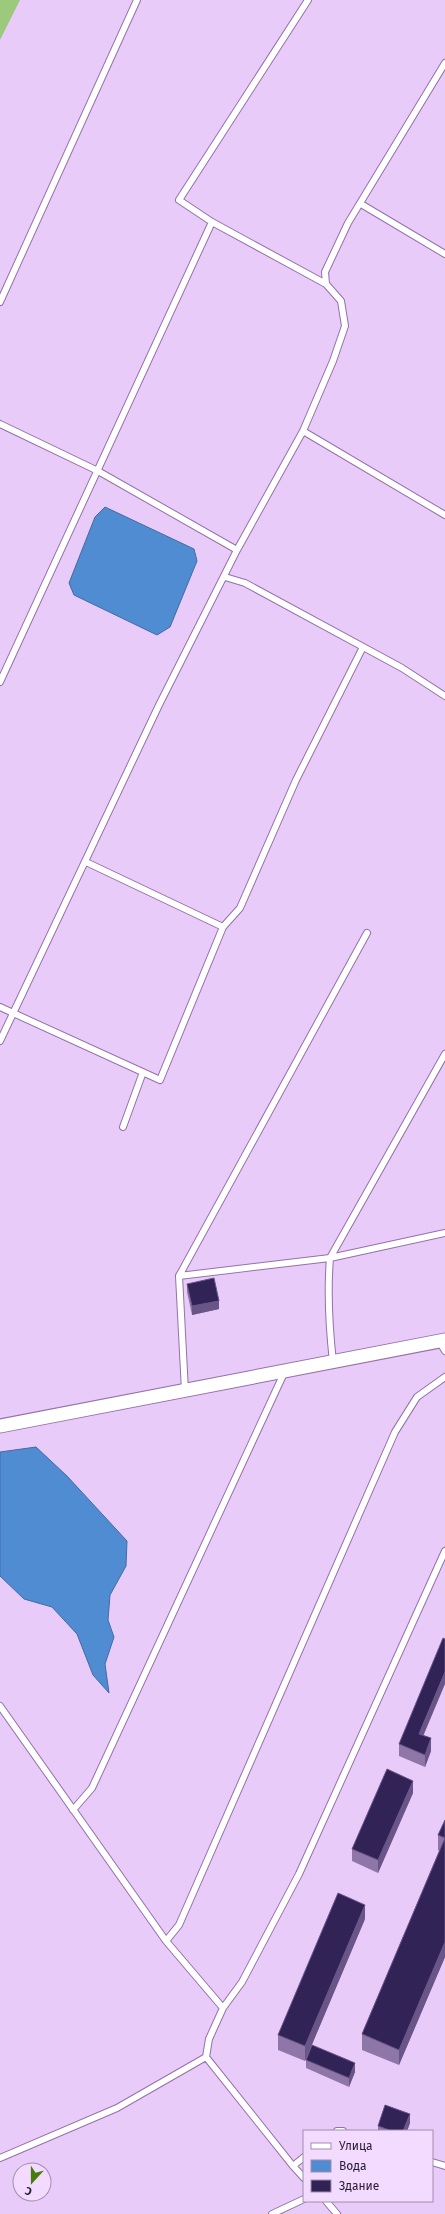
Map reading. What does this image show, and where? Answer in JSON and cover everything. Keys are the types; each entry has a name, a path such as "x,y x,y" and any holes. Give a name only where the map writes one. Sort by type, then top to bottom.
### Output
{"street":[{"path":"0,1426 333,1362 443,1344"}],"lane":[{"path":"0,302 137,0"},
{"path":"0,1042 12,1013 86,862 159,705 225,577 237,550 303,431 345,326 341,301 326,284 212,222 179,200 308,0"},
{"path":"326,284 325,272 348,223 361,204 445,63"},
{"path":"361,204 445,254"},
{"path":"0,682 212,222"},
{"path":"0,424 98,471 237,550"},
{"path":"303,431 445,515"},
{"path":"225,577 245,583 402,668 445,696"},
{"path":"0,1007 160,1080 223,927 240,908 296,780 363,647"},
{"path":"86,862 223,927"},
{"path":"185,1391 179,1276 367,933"},
{"path":"333,1362 328,1316 327,1289 330,1258 445,1054"},
{"path":"123,1127 143,1072"},
{"path":"179,1276 330,1258 445,1233"},
{"path":"73,1810 92,1788 285,1371"},
{"path":"166,1941 179,1924 395,1432 417,1397 445,1377"},
{"path":"303,2177 206,2057 209,2039 223,2008 242,1982 299,1874 445,1551"},
{"path":"0,1706 166,1941 223,2008"},
{"path":"0,2158 117,2108 206,2057"},
{"path":"293,2166 303,2158"},
{"path":"433,2162 445,2166"},
{"path":"272,2214 303,2199"},
{"path":"327,2202 337,2214"}],"green space":[{"path":"0,0 20,0 0,40"}],"water":[{"path":"105,507 194,549 197,561 170,627 157,635 74,595 69,583 95,517"},
{"path":"36,1447 67,1476 127,1541 126,1566 110,1595 108,1620 114,1637 105,1664 109,1693 93,1675 77,1634 52,1607 24,1599 0,1576 0,1452"}],"building":[{"path":"214,1278 219,1301 192,1306 187,1284"},
{"path":"443,1638 445,1639 445,1672 419,1734 431,1738 425,1755 399,1744"},
{"path":"387,1769 413,1781 378,1860 352,1849"},
{"path":"445,1820 445,1838 438,1835"},
{"path":"445,1838 445,1942 399,2050 362,2034"},
{"path":"338,1893 365,1905 305,2046 278,2035"},
{"path":"312,2045 355,2063 349,2078 306,2060"},
{"path":"385,2105 410,2114 403,2130 389,2130 378,2126"}]}
